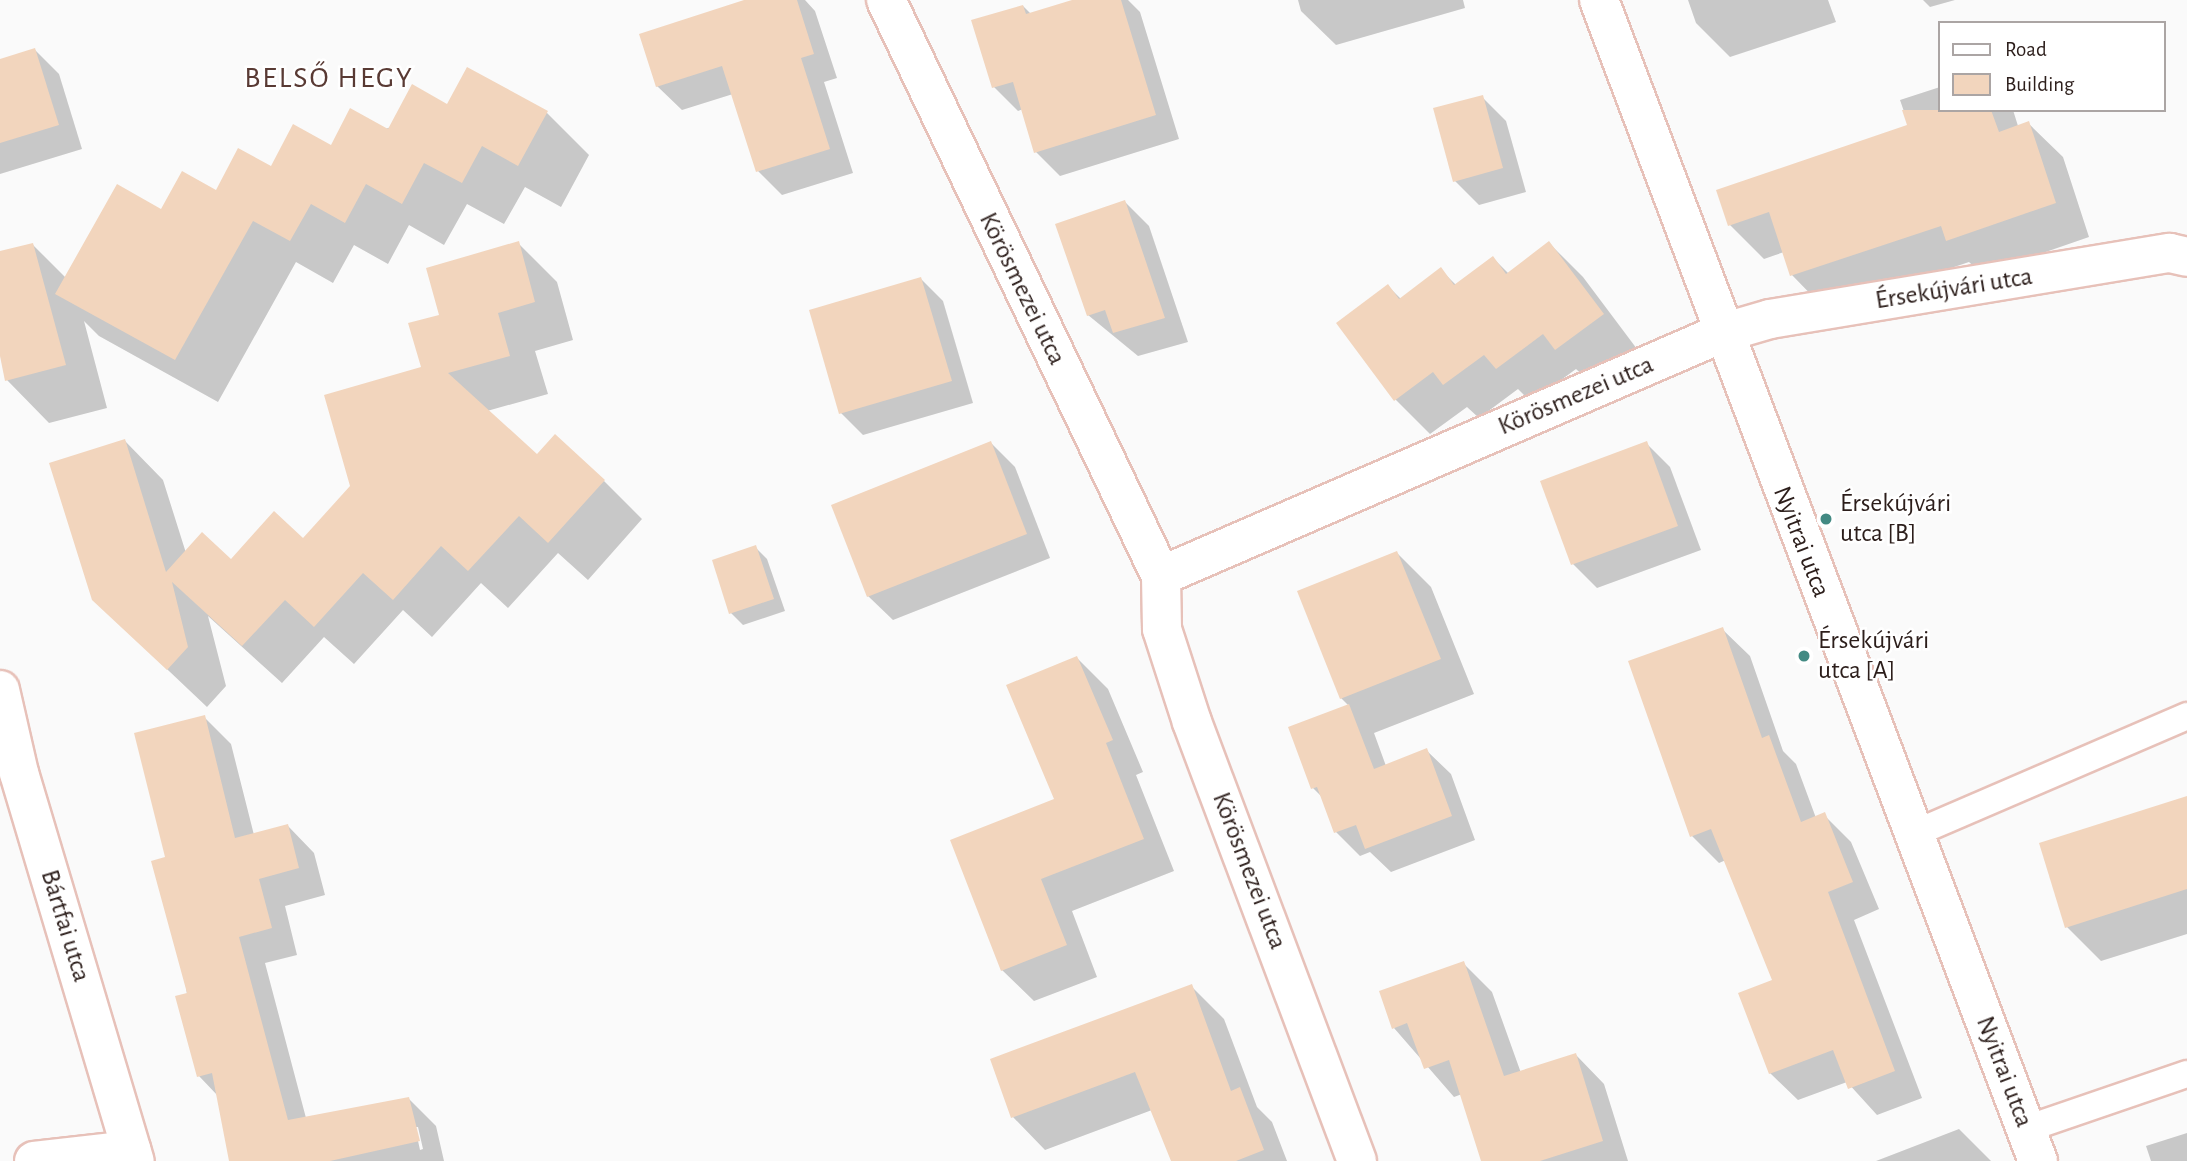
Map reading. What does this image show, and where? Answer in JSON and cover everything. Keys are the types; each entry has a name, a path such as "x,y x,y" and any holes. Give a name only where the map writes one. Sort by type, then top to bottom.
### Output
{"street":[{"name":"Körösmezei utca","path":"886,0 1161,576 1162,629 1192,722 1357,1161"},
{"name":"Nyitrai utca","path":"1599,0 1721,333 2032,1145"},
{"name":"Érsekújvári utca","path":"1721,333 1770,319 2170,253 2187,257"},
{"name":"Körösmezei utca","path":"1161,576 1721,333"},
{"name":"Bártfai utca","path":"0,690 19,773 133,1156"},
{"path":"34,1161 133,1156"}],"lane":[{"path":"1912,835 2187,716"},
{"path":"2032,1145 2187,1074"}],"building":[{"path":"744,0 797,0 814,54 801,58 830,149 756,172 722,66 656,87 639,34"},
{"path":"1072,0 1121,0 1156,115 1034,153 1013,82 992,88 971,20 1023,5 1026,14"},
{"path":"35,48 59,125 0,143 0,59"},
{"path":"467,67 548,111 518,166 482,146 462,183 424,163 402,204 366,184 345,223 311,204 290,241 253,221 175,360 55,294 117,184 161,209 182,171 216,190 238,148 271,166 293,124 331,145 350,108 388,129 412,84 447,104"},
{"path":"1483,95 1503,168 1453,182 1433,108"},
{"path":"1902,110 1992,112 1999,132 2029,121 2056,203 1946,241 1941,226 1790,276 1769,212 1728,226 1716,190 1907,125"},
{"path":"1125,200 1165,318 1113,333 1105,310 1087,316 1055,224"},
{"path":"519,241 535,302 498,313 510,356 448,373 537,454 555,434 605,480 548,543 519,516 468,571 441,546 393,600 363,573 314,627 285,600 242,646 172,582 188,647 167,670 92,600 49,463 125,439 166,572 202,532 231,559 274,511 303,538 350,486 324,395 421,367 408,323 439,315 426,268"},
{"path":"1549,241 1604,314 1555,350 1543,334 1496,369 1484,355 1443,385 1433,372 1394,401 1336,323 1388,284 1399,299 1441,267 1454,285 1493,256 1506,274"},
{"path":"33,243 66,365 5,381 0,356 0,251"},
{"path":"921,277 952,381 839,414 809,310"},
{"path":"991,441 1027,534 867,597 831,505"},
{"path":"1647,441 1678,526 1571,565 1540,481"},
{"path":"756,545 774,599 729,614 712,560"},
{"path":"1397,551 1441,659 1340,699 1297,591"},
{"path":"1723,627 1762,738 1769,735 1801,822 1825,812 1853,882 1828,892 1895,1071 1848,1089 1833,1050 1769,1074 1738,993 1772,980 1711,829 1690,837 1628,661"},
{"path":"1077,656 1113,740 1106,743 1144,839 1041,879 1067,945 1001,971 950,840 1054,799 1006,685"},
{"path":"1349,704 1374,769 1427,748 1452,816 1365,849 1356,825 1334,833 1317,787 1311,789 1288,727"},
{"path":"205,715 235,838 288,824 299,868 259,879 272,928 239,937 288,1120 409,1097 420,1141 330,1161 229,1161 212,1073 197,1077 175,996 187,993 151,861 165,857 134,733"},
{"path":"2187,796 2187,889 2065,928 2039,843"},
{"path":"1464,961 1504,1076 1576,1053 1603,1141 1540,1161 1481,1161 1449,1060 1424,1069 1407,1023 1392,1029 1379,991"},
{"path":"1192,984 1231,1091 1240,1087 1264,1150 1236,1161 1171,1161 1135,1072 1011,1118 990,1059"}],"place":[{"name":"Érsekújvári utca [B]","path":"1826,519"},
{"name":"Érsekújvári utca [A]","path":"1804,656"}],"district":[{"name":"BELSŐ HEGY","path":"329,78"}]}
